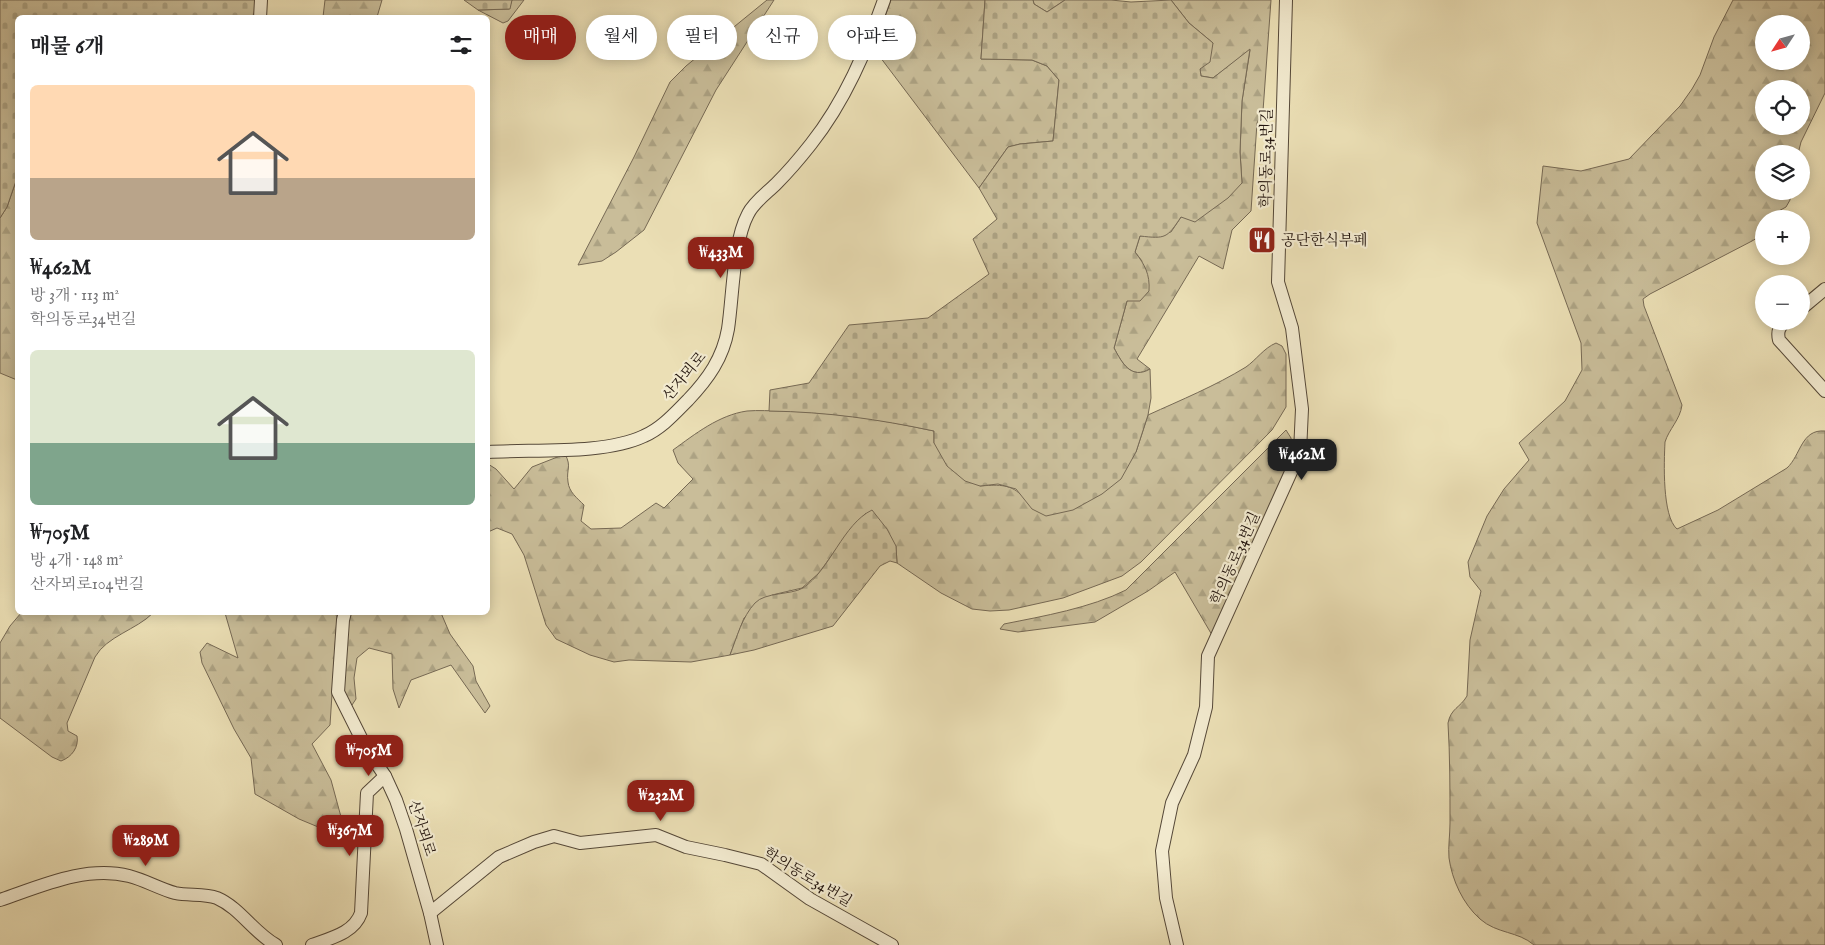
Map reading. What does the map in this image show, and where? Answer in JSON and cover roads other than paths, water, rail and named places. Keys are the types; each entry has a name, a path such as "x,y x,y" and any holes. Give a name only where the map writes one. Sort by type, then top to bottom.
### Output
{"street":[{"path":"260,15 261,0"},
{"name":"산자뫼로","path":"490,452 585,448 630,442 662,425 693,395 709,376 718,362 724,347 739,243 748,212 795,164 812,143 842,98 868,44 884,0"},
{"name":"학의동로34번길","path":"1177,945 1166,898 1162,851 1172,802 1194,755 1206,707 1208,656 1300,452 1302,409 1292,328 1278,282 1286,0"},
{"path":"1810,302 1825,289"},
{"path":"1779,330 1779,340 1825,391"},
{"name":"산자뫼로","path":"342,615 338,692 366,748 385,776 396,800 406,828 437,945"},
{"path":"312,945 346,931 358,921 361,913 368,793 385,776"},
{"name":"학의동로34번길","path":"430,913 499,858 534,842 554,836 580,843 656,835 686,848 761,864 810,899 892,945"},
{"path":"0,900 80,875 102,872 129,876 185,895 207,895 217,898 237,912 270,942 276,945"}],"place":[{"name":"공단한식부페","path":"1262,240"}]}
